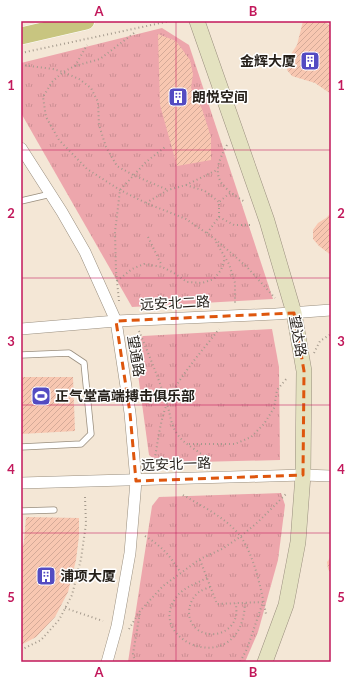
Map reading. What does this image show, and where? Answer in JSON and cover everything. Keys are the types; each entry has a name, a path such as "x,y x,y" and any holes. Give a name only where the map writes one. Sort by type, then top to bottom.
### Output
{"main road":[{"path":"21,36 86,21"}],"street":[{"name":"望达路","path":"197,21 267,221 294,312 304,371 303,475 298,542 286,605 265,662"},
{"name":"望通路","path":"21,148 51,194 85,252 116,321 130,413 136,481 130,553 117,626 107,662"},
{"name":"远安北二路","path":"21,328 116,321 331,310"},
{"name":"远安北一路","path":"21,483 136,481 303,475 331,476"}],"lane":[{"path":"21,201 51,194"},
{"path":"21,355 69,353 84,363 91,434 81,444 21,446"},
{"path":"21,510 54,510"}],"path":[{"path":"21,53 170,21"},
{"path":"134,33 100,59 75,66 63,72 52,82 44,97 46,117 59,140 87,169 120,190 146,203 186,219 215,240 246,267 275,298"},
{"path":"75,66 87,45"},
{"path":"21,64 63,72 79,79 90,88 98,102 99,125 106,147 117,166 133,175 168,190"},
{"path":"227,145 221,156 217,170 220,184 230,193 245,202"},
{"path":"120,306 117,281 115,232 120,190 146,162 165,147"},
{"path":"146,203 168,190 186,185 217,170"},
{"path":"186,185 205,191 219,202"},
{"path":"206,233 218,217 219,202 230,193"},
{"path":"218,217 234,225 252,225"},
{"path":"148,236 162,267"},
{"path":"215,240 229,264 235,283 235,303"},
{"path":"117,281 132,269 144,264 162,267 187,282 202,283 214,279 221,270 225,258"},
{"path":"154,463 164,416 170,398 179,382 219,329"},
{"path":"139,332 167,405 171,424 179,437 207,458 210,463"},
{"path":"314,352 320,341 331,334"},
{"path":"188,444 235,444 250,437 264,424 274,408 276,390 287,378"},
{"path":"129,629 140,611 164,586 200,559 222,549 240,537 258,522 286,493"},
{"path":"184,495 216,514 240,537 249,552 260,585 266,614"},
{"path":"21,650 41,640 59,620 72,595 81,559 86,524 85,497"},
{"path":"146,536 171,556 181,573"},
{"path":"200,559 217,604 263,602"},
{"path":"180,642 173,631 169,616 171,605 178,595 189,587 207,578"},
{"path":"210,587 199,592 193,599 188,609 190,619 197,629 208,634 219,634 227,630 234,623 237,615 236,603"},
{"path":"240,662 247,649 263,602"},
{"path":"238,636 242,625 245,603"},
{"path":"66,608 103,622"},
{"path":"135,662 134,654 140,611"}],"highlighted area":[{"path":"294,313 304,371 303,475 136,481 130,413 116,321"}],"green space":[{"path":"162,28 189,45 273,299 132,307 21,113 21,63"},
{"path":"272,329 279,367 280,460 159,463 149,455 134,345 143,336"},
{"path":"281,493 285,505 278,560 258,632 245,662 128,662 152,506 159,497"}],"building":[{"name":"金辉大厦","path":"303,21 323,21 331,26 331,94 315,83 292,76 287,70 289,57 297,45"},
{"name":"朗悦空间","path":"158,34 176,41 190,60 193,74 191,88 202,109 211,137 211,160 177,166 160,105"},
{"path":"331,213 331,255 319,246 313,239 313,230 318,223"},
{"path":"21,377 73,377 75,431 21,434"},
{"name":"浦项大厦","path":"26,517 79,518 79,536 76,560 68,592 55,617 36,637 21,645 21,552 24,542"},
{"path":"331,557 331,574 328,569 327,562"}],"place":[{"name":"金辉大厦","path":"310,61"},
{"name":"朗悦空间","path":"178,97"},
{"name":"正气堂高端搏击俱乐部","path":"41,396"},
{"name":"浦项大厦","path":"46,576"}]}
